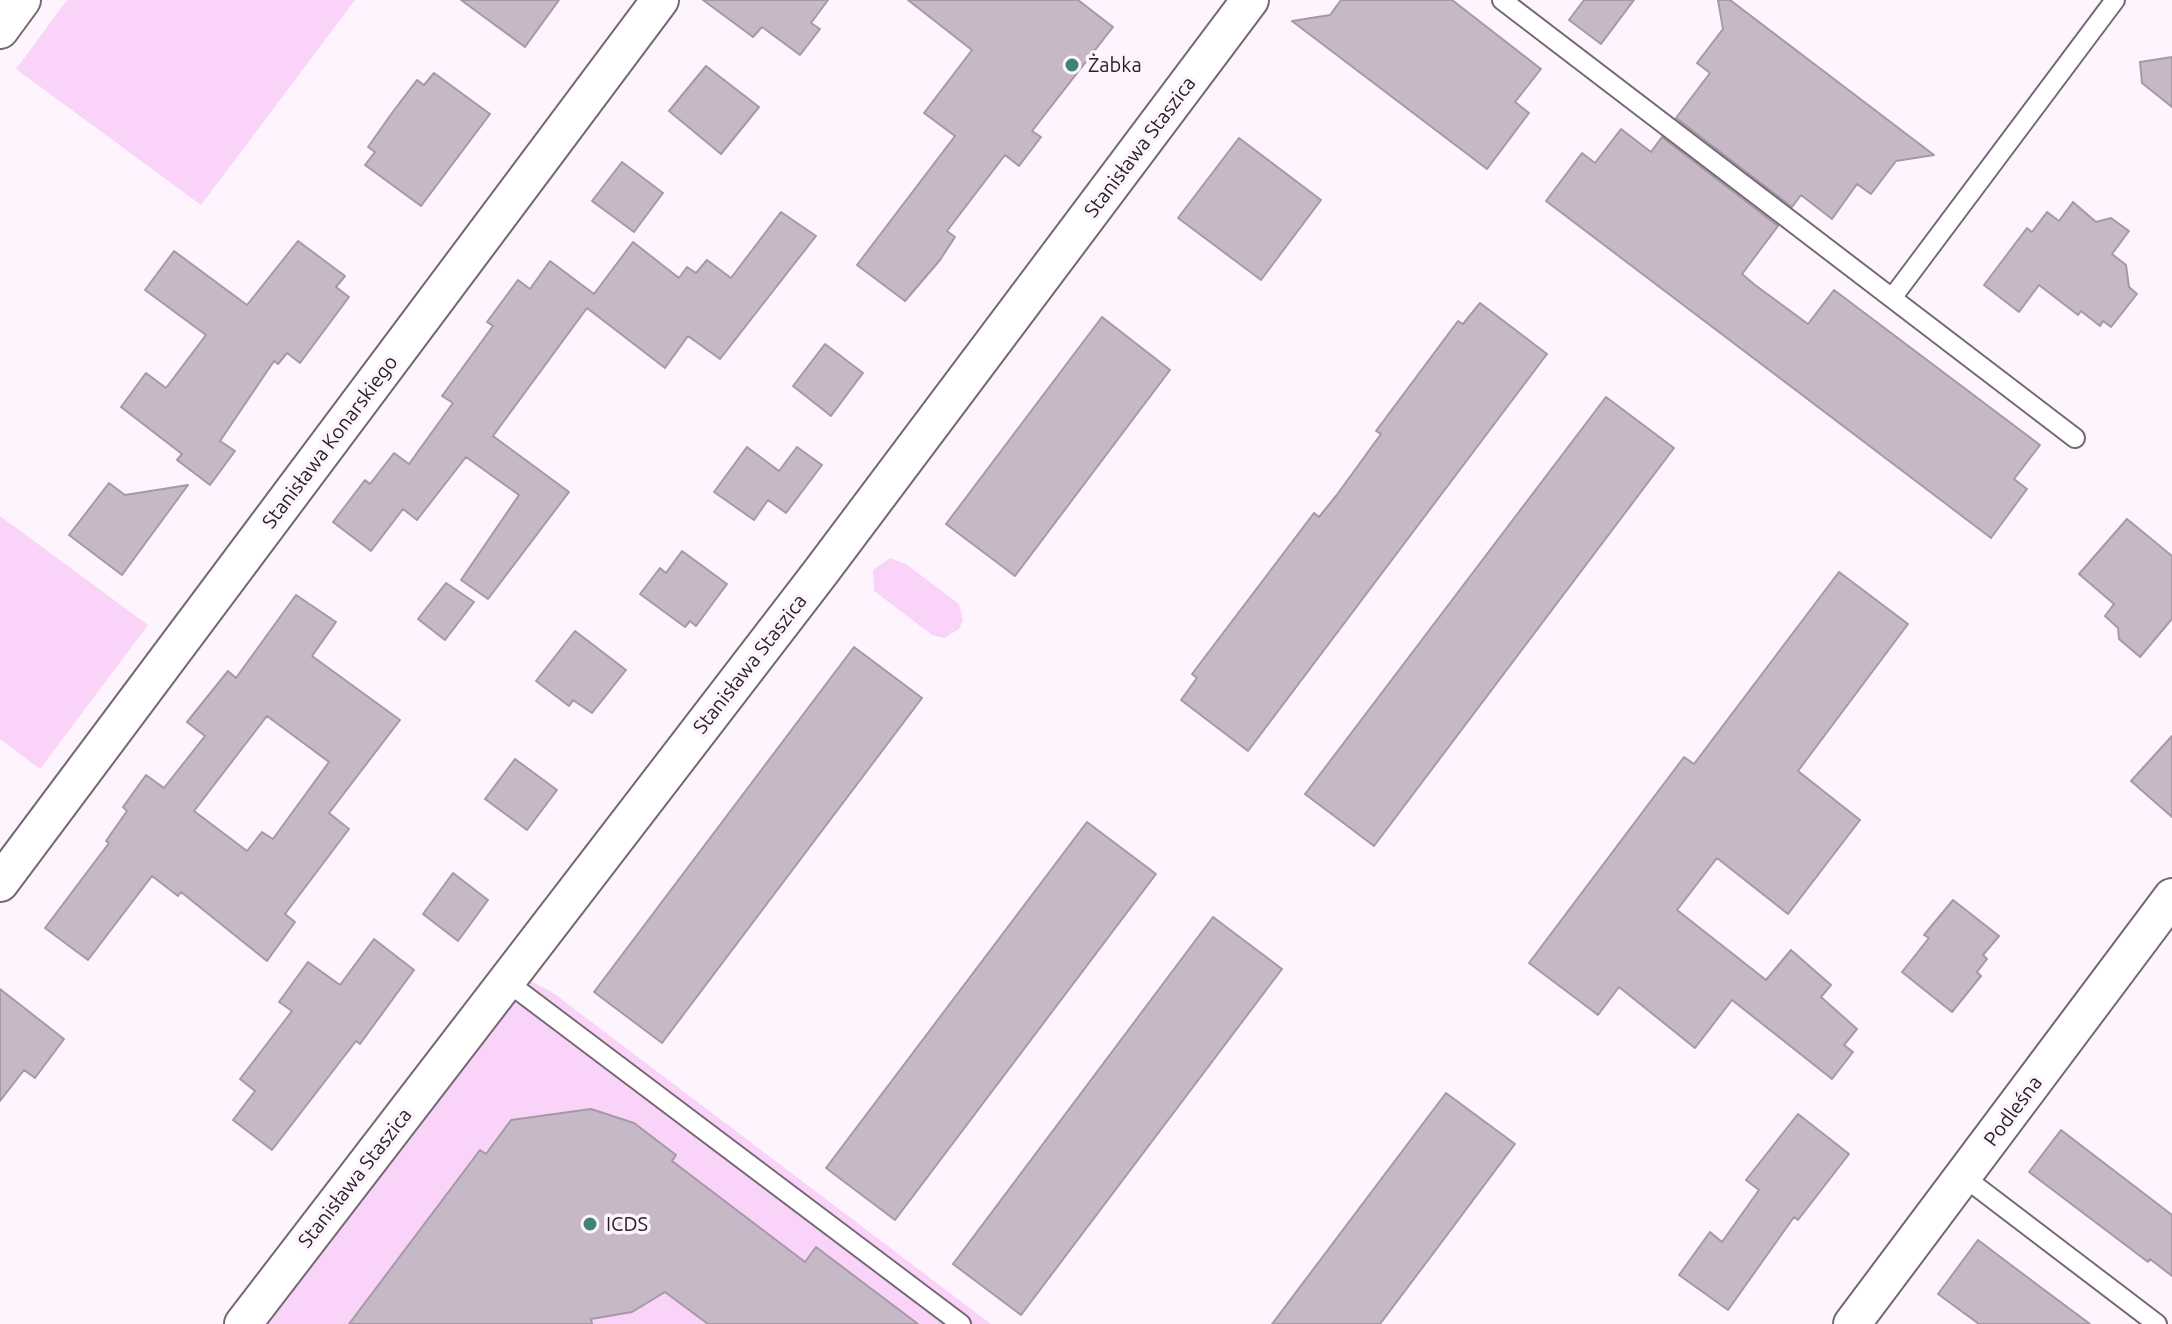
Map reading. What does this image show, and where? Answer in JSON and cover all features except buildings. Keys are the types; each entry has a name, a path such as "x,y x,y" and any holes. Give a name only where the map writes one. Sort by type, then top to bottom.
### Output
{"street":[{"path":"0,30 22,0"},
{"name":"Stanisława Konarskiego","path":"0,883 660,0"},
{"name":"Stanisława Staszica","path":"243,1324 820,573 1250,0"},
{"name":"Podleśna","path":"1852,1324 2172,897"}],"lane":[{"path":"1502,0 2075,438"},
{"path":"1892,298 2115,0"},
{"path":"506,981 961,1324"},
{"path":"1964,1177 2157,1324"}],"shaded area":[{"path":"67,0 355,0 201,205 16,69"},
{"path":"0,516 148,625 40,769 0,739"},
{"path":"890,558 906,564 959,604 963,620 959,629 944,638 932,635 874,591 873,570"},
{"path":"526,979 552,992 991,1324 264,1324"}],"place":[{"name":"Żabka","path":"1072,65"},
{"name":"ICDS","path":"590,1224"}]}
